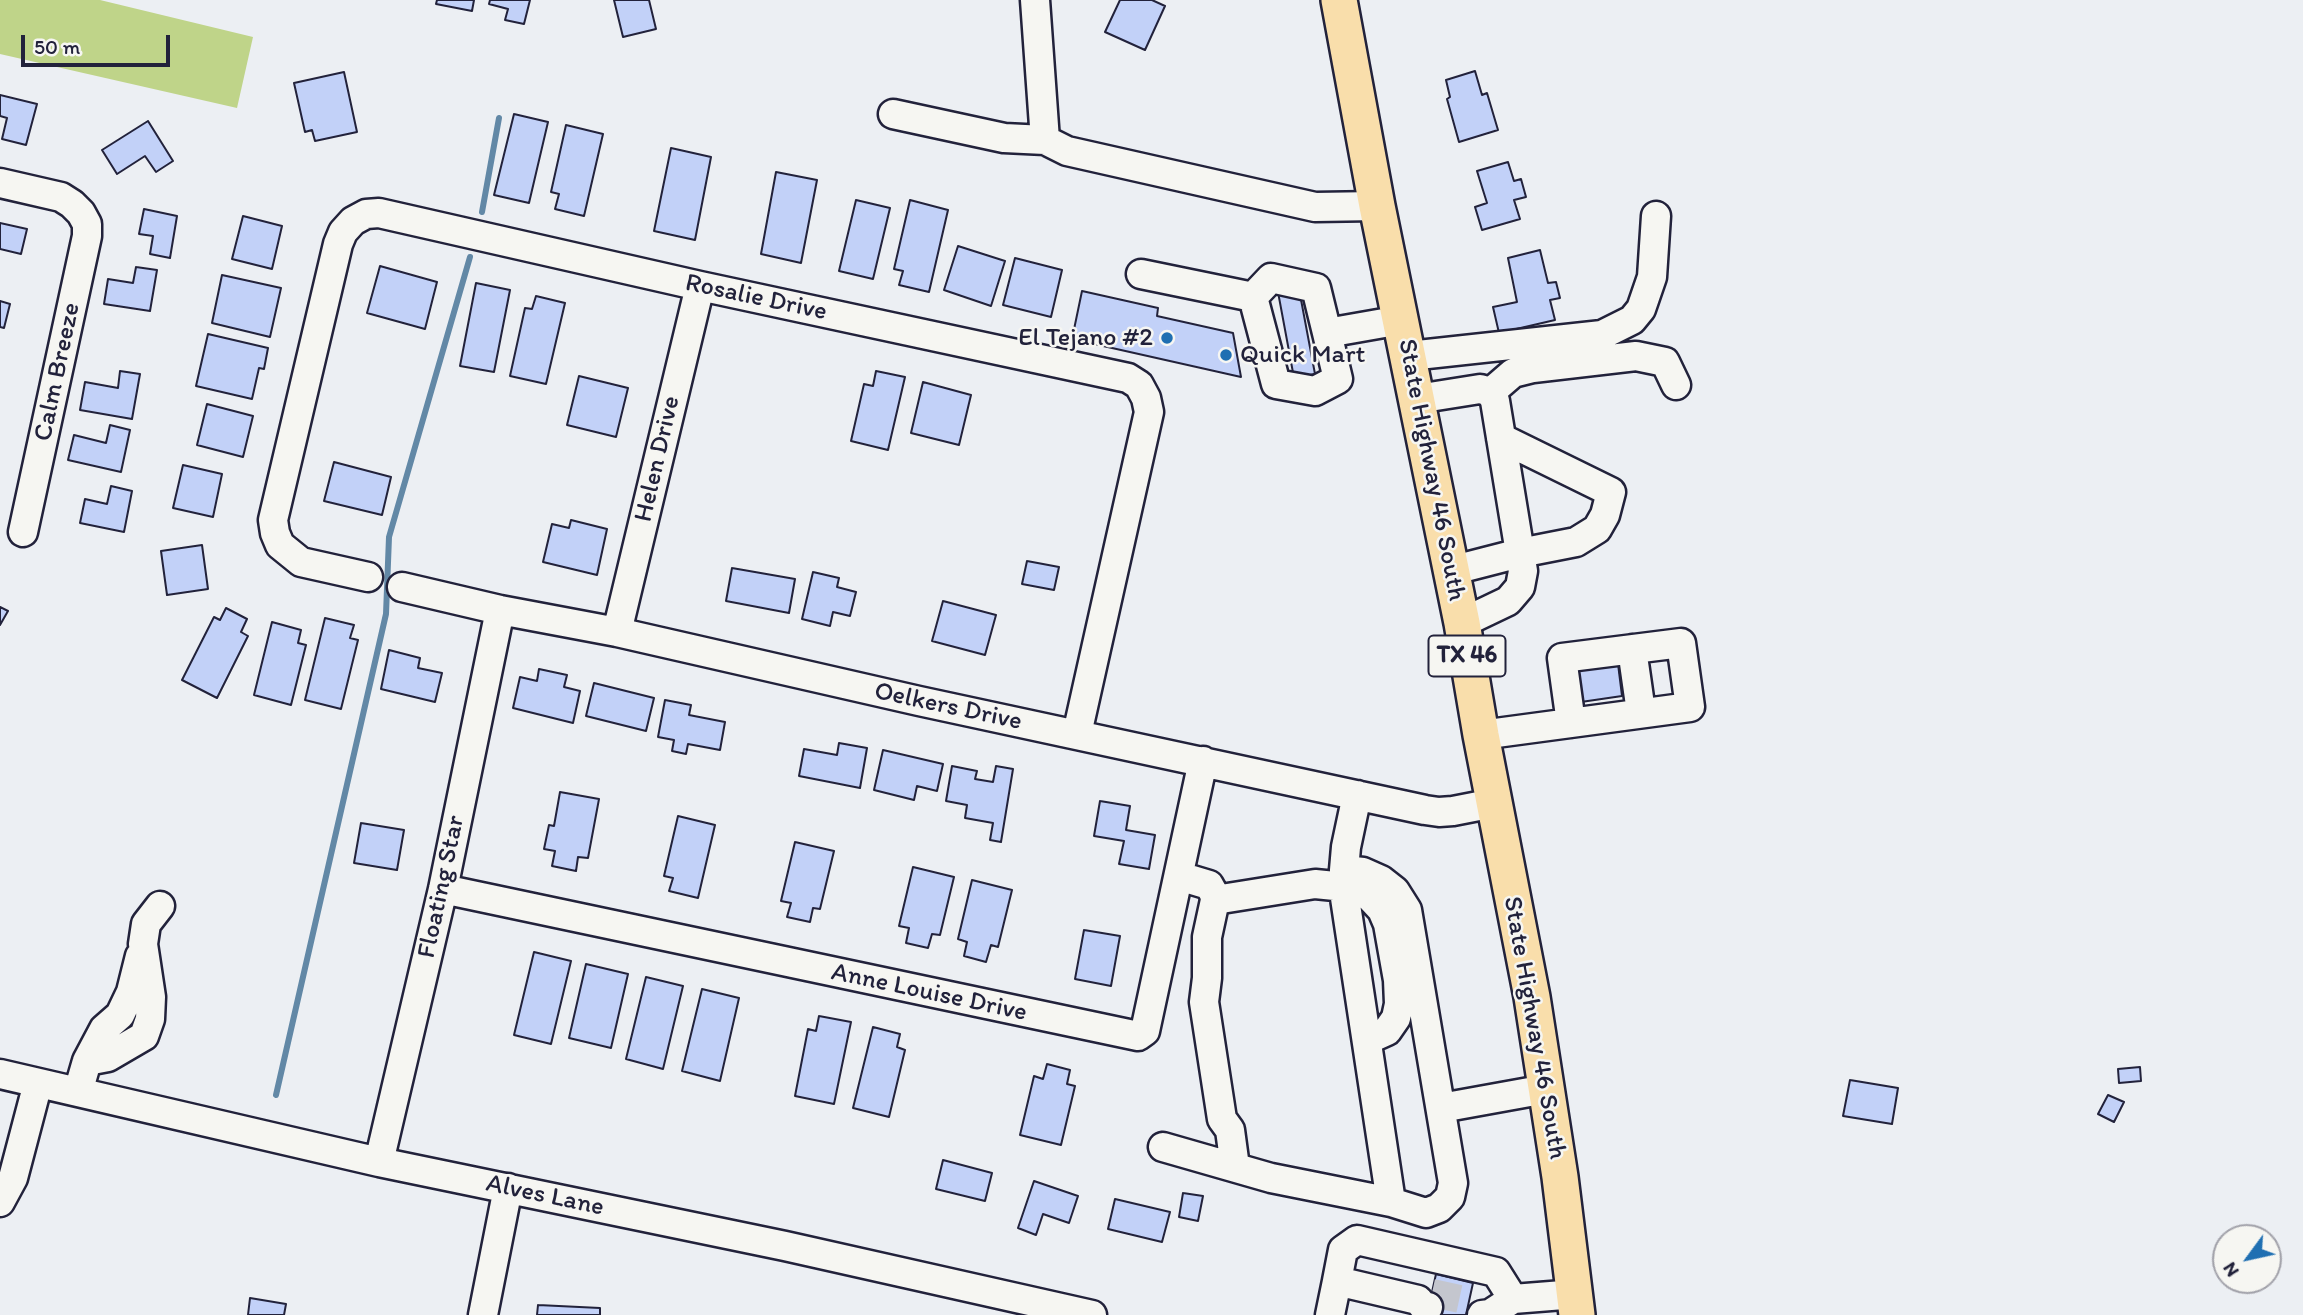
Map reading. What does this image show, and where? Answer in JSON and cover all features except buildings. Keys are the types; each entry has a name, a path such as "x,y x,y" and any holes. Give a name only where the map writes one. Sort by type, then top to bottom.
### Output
{"main road":[{"name":"State Highway 46 South","path":"1339,0 1377,206 1462,623 1532,997 1577,1305"}],"street":[{"path":"1035,0 1045,140"},
{"path":"893,114 1004,138 1045,140 1067,151 1315,207 1377,206"},
{"name":"Calm Breeze","path":"0,183 61,197 81,213 87,224 88,236 23,532"},
{"name":"Rosalie Drive","path":"368,577 301,562 280,545 273,520 338,244 343,232 353,221 366,214 379,214 1128,378 1139,385 1149,412 1077,734"},
{"path":"1409,356 1602,335 1632,320 1641,309 1652,277 1656,216"},
{"path":"1141,274 1253,297"},
{"path":"1271,278 1316,288 1338,379 1315,391 1276,384 1253,297 1271,278"},
{"name":"Helen Drive","path":"617,632 699,286"},
{"path":"1327,333 1401,320"},
{"path":"1491,392 1513,373 1533,368 1636,356 1665,362 1676,386"},
{"path":"1417,399 1480,389 1491,392"},
{"path":"1462,623 1508,601 1520,587 1523,571 1495,401 1491,392"},
{"path":"1450,571 1576,541 1597,529 1605,515 1611,492 1501,438"},
{"name":"Oelkers Drive","path":"402,587 1439,812 1494,803"},
{"name":"Floating Star","path":"379,1162 443,889 500,610"},
{"path":"1481,735 1571,723 1641,712 1690,708 1681,643 1562,658 1571,723"},
{"path":"1632,649 1641,712"},
{"name":"Anne Louise Drive","path":"443,889 1138,1036 1145,1031 1203,761"},
{"path":"1357,795 1346,847 1345,898 1391,1202"},
{"path":"1163,1147 1284,1181 1391,1202 1426,1213 1439,1208 1450,1197 1453,1183 1406,910 1395,891 1381,880 1363,872 1315,884 1215,900"},
{"path":"1179,876 1209,885 1215,900 1207,937 1207,978 1220,1004 1231,1070 1238,1118 1230,1130 1235,1167"},
{"path":"1345,878 1368,895 1382,910 1388,923 1398,980 1399,1004 1396,1018 1387,1031 1367,1040"},
{"path":"78,1092 87,1061 108,1057 144,1036 150,1019 151,997 143,944 146,924 160,906"},
{"name":"Alves Lane","path":"0,1073 379,1162 903,1272 1074,1313"},
{"path":"0,1202 13,1178 38,1083"},
{"path":"1441,1108 1546,1089"},
{"path":"483,1315 508,1188"},
{"path":"1330,1315 1343,1250 1357,1240 1496,1272 1513,1299"},
{"path":"1337,1281 1426,1300"},
{"path":"1479,1310 1490,1314 1513,1299 1577,1305"}],"green space":[{"path":"0,0 100,0 253,37 237,108 0,54"}],"waterway":[{"path":"482,212 499,118"},
{"path":"276,1095 386,614 389,537 470,257"}],"tunnel":[{"path":"1432,1293 1469,1301"}],"place":[{"name":"El Tejano #2","path":"1167,338"},
{"name":"Quick Mart","path":"1226,355"}]}
